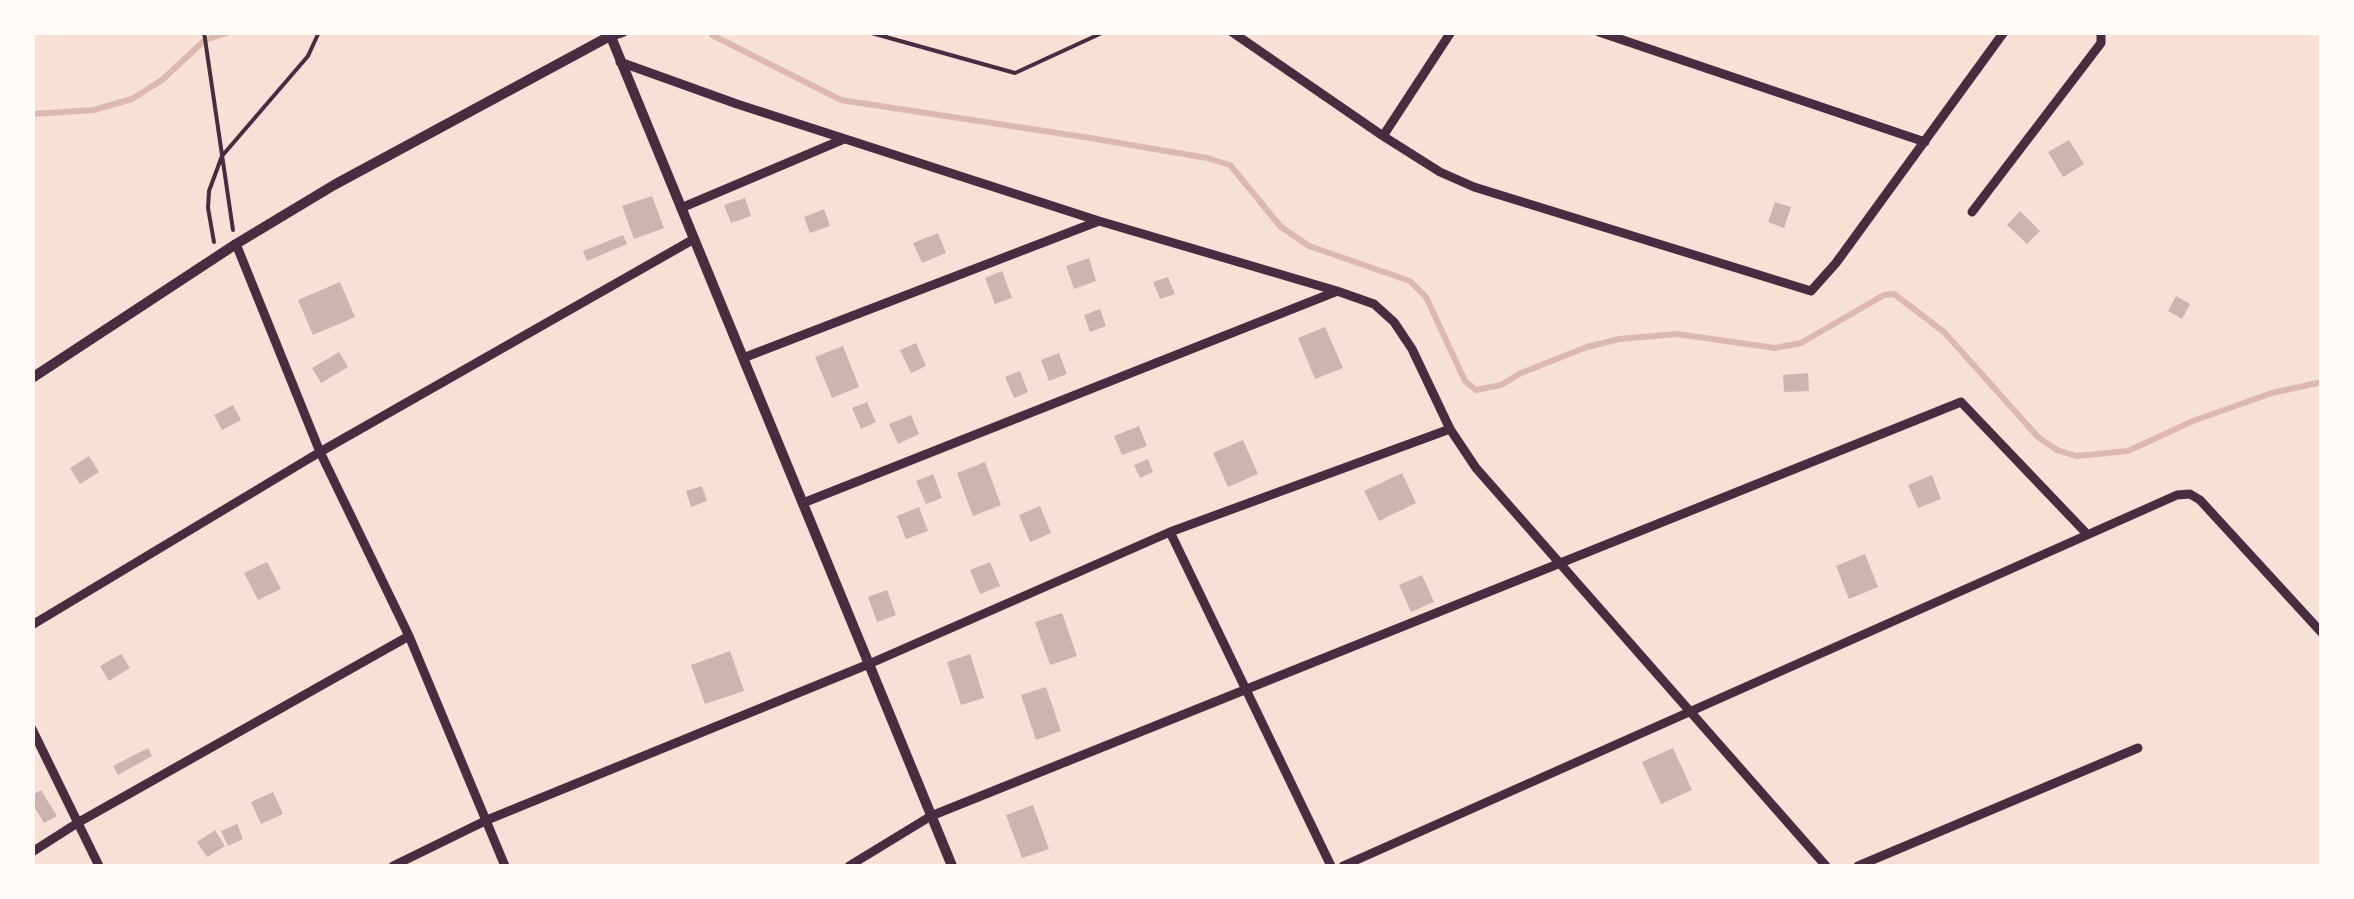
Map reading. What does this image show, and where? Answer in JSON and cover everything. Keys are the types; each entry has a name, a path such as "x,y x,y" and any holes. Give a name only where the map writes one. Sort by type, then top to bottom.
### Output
{"street":[{"path":"32,378 236,244 381,158 610,34 623,32"},
{"path":"1232,32 1440,172 1504,199 1811,291 1836,263 2004,32"},
{"path":"1383,136 1451,32"},
{"path":"1600,32 1925,142"},
{"path":"1972,212 2101,43 2101,32"},
{"path":"610,34 952,866"},
{"path":"620,62 1099,221 1374,304 1394,322 1412,349 1450,428 1476,468 1826,866"},
{"path":"681,208 846,138"},
{"path":"743,358 1099,221"},
{"path":"32,626 320,452 694,239"},
{"path":"236,244 320,452 409,636 505,866"},
{"path":"803,504 1337,290"},
{"path":"849,866 930,816 1962,402 2086,533"},
{"path":"392,866 487,820 868,664 1170,532 1450,428"},
{"path":"1343,866 2177,494 2190,494 2200,500 2322,633"},
{"path":"1170,532 1331,866"},
{"path":"32,852 409,636"},
{"path":"32,729 99,866"},
{"path":"1858,866 2138,748"}],"path":[{"path":"204,32 236,244"},
{"path":"218,256 208,208 209,191 222,156 308,56 319,32"},
{"path":"868,32 1015,73 1104,32"}],"building":[{"path":"2069,140 2084,164 2063,177 2048,152"},
{"path":"652,196 664,228 634,239 622,206"},
{"path":"745,198 751,216 731,223 724,205"},
{"path":"1775,202 1791,207 1784,228 1768,222"},
{"path":"824,209 830,226 810,233 804,217"},
{"path":"2020,211 2040,231 2027,244 2007,225"},
{"path":"938,233 946,253 922,263 913,243"},
{"path":"623,235 627,244 587,261 583,251"},
{"path":"1089,258 1096,281 1074,289 1066,266"},
{"path":"1002,271 1012,298 995,304 985,278"},
{"path":"1168,277 1175,294 1160,299 1153,282"},
{"path":"340,282 355,317 313,335 298,300"},
{"path":"2176,296 2190,304 2182,319 2168,311"},
{"path":"1100,309 1106,326 1090,332 1084,315"},
{"path":"1325,327 1343,368 1315,379 1298,338"},
{"path":"916,343 926,366 911,373 900,350"},
{"path":"843,346 859,387 832,398 815,357"},
{"path":"339,352 348,367 321,383 312,368"},
{"path":"1059,353 1067,374 1049,381 1041,360"},
{"path":"1020,371 1028,392 1014,398 1005,377"},
{"path":"1808,373 1809,391 1784,392 1783,375"},
{"path":"867,402 876,422 861,429 852,408"},
{"path":"233,405 241,420 222,430 214,415"},
{"path":"911,415 919,434 898,444 889,424"},
{"path":"1139,426 1147,446 1122,455 1114,436"},
{"path":"1243,440 1258,474 1228,487 1213,453"},
{"path":"89,456 99,472 80,484 70,468"},
{"path":"1148,459 1153,472 1140,478 1134,465"},
{"path":"985,462 1001,505 973,516 957,473"},
{"path":"1402,473 1416,503 1379,521 1364,491"},
{"path":"933,474 942,498 926,504 916,481"},
{"path":"1932,475 1941,499 1918,508 1908,485"},
{"path":"702,486 707,501 691,507 686,491"},
{"path":"1040,506 1051,533 1030,542 1019,515"},
{"path":"919,507 928,531 906,539 897,516"},
{"path":"1865,554 1878,587 1849,599 1836,566"},
{"path":"267,562 281,589 258,600 244,573"},
{"path":"990,562 1000,586 980,594 970,570"},
{"path":"1422,575 1434,602 1411,612 1399,585"},
{"path":"887,590 896,615 877,622 868,597"},
{"path":"1062,613 1077,656 1050,665 1035,622"},
{"path":"730,651 744,691 705,704 691,665"},
{"path":"121,654 130,668 109,681 100,666"},
{"path":"970,654 984,698 961,705 947,662"},
{"path":"1046,687 1061,731 1036,740 1021,695"},
{"path":"148,748 152,756 118,775 113,766"},
{"path":"1673,748 1692,790 1661,804 1642,762"},
{"path":"41,790 57,816 44,823 32,803 32,795"},
{"path":"273,792 283,814 261,824 251,802"},
{"path":"1033,805 1049,849 1022,858 1006,815"},
{"path":"237,824 243,839 228,846 221,831"},
{"path":"215,830 225,846 207,857 197,842"}],"waterway":[{"path":"32,114 94,110 132,99 162,80 205,40 230,32"},
{"path":"712,35 841,100 1090,138 1230,165 1281,227 1309,246 1410,281 1426,297 1465,381 1476,390 1501,385 1587,347 1619,339 1677,334 1775,348 1801,343 1884,295 1894,294 1944,332 2038,437 2057,450 2076,456 2128,451 2193,421 2272,393 2322,382"}]}
